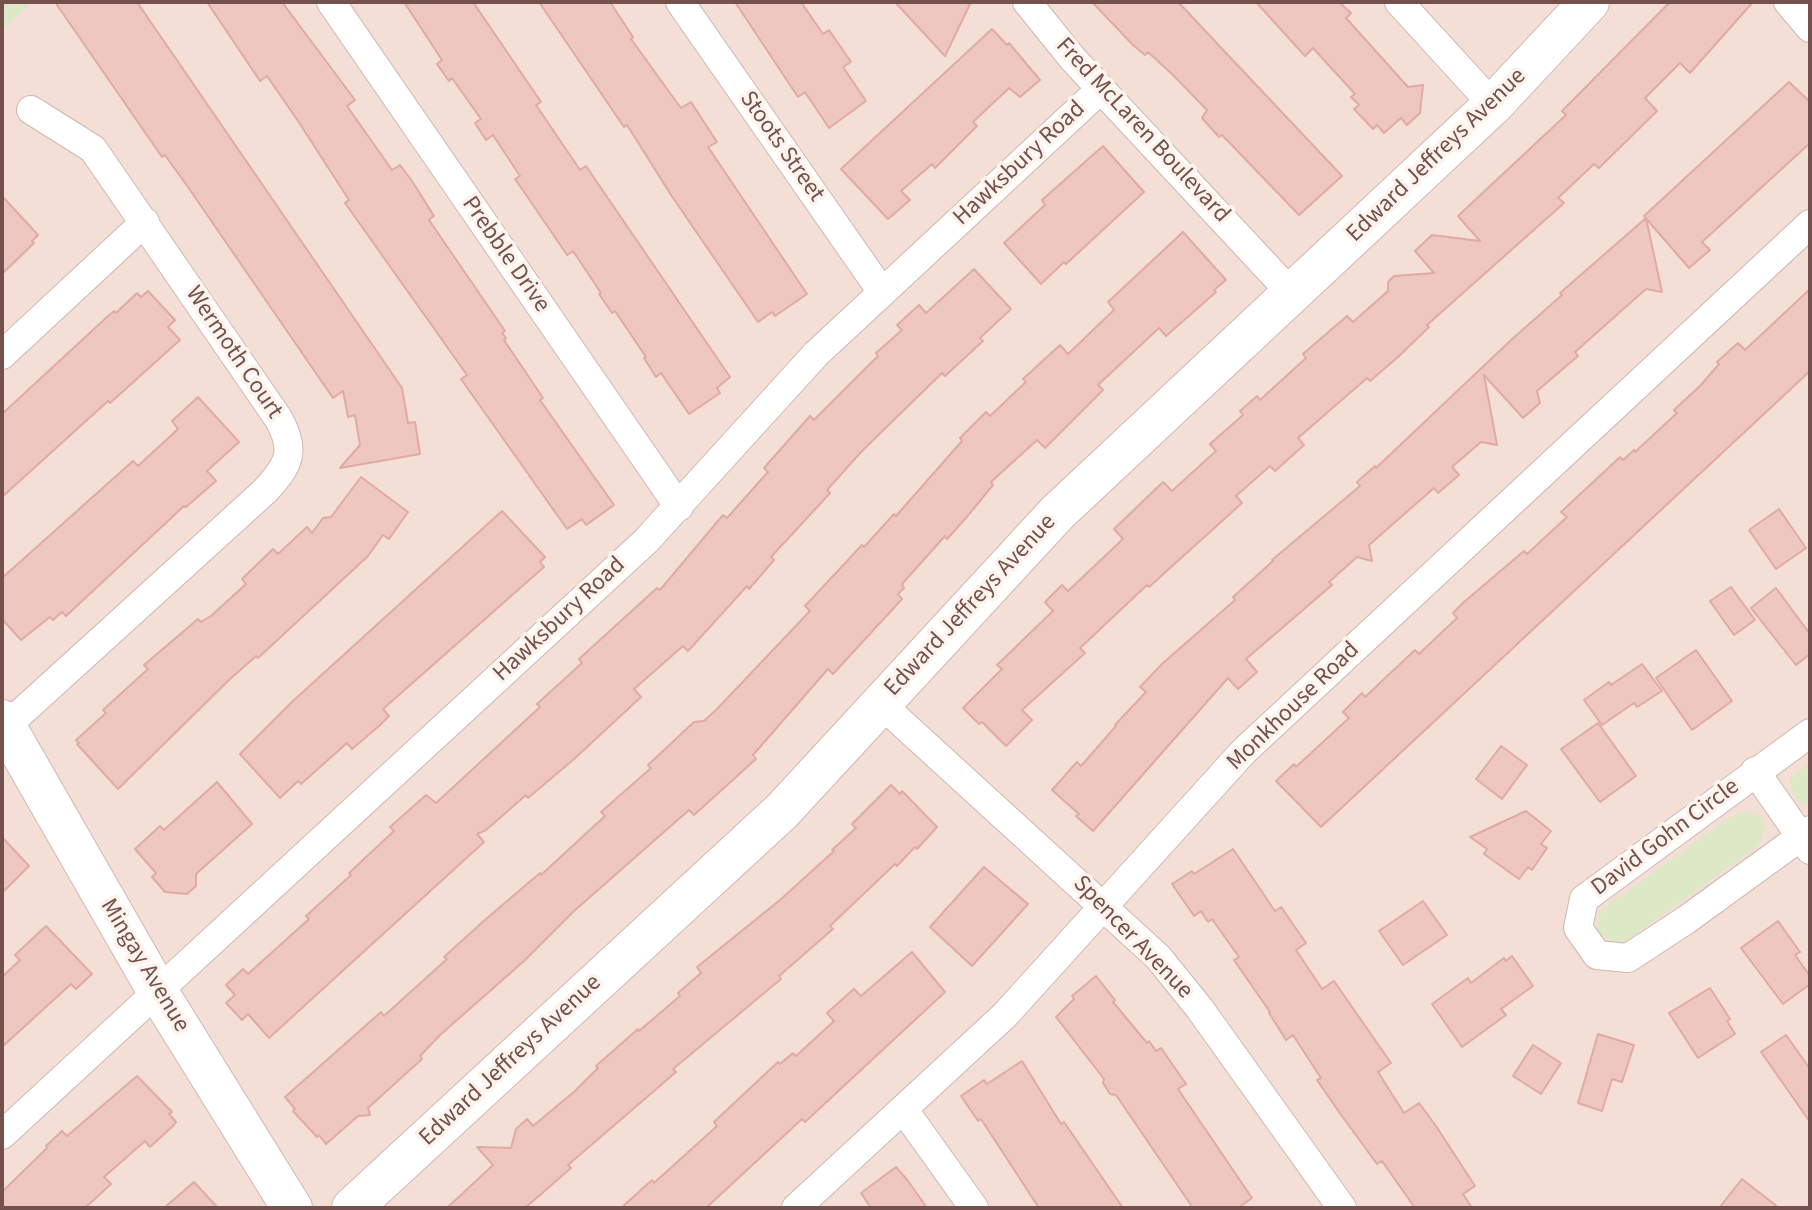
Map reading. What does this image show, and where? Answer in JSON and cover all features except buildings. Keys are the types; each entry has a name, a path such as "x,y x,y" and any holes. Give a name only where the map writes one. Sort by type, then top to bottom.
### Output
{"street":[{"name":"Prebble Drive","path":"331,2 679,507"},
{"name":"Stoots Street","path":"680,2 882,292"},
{"name":"Fred McLaren Boulevard","path":"1027,2 1073,59 1292,294"},
{"path":"1399,2 1493,105"},
{"name":"Edward Jeffreys Avenue","path":"352,1208 782,811 1057,513 1493,105 1589,2"},
{"path":"1788,2 1810,28"},
{"name":"Hawksbury Road","path":"2,1135 634,552 679,507 816,354 1101,89"},
{"name":"Wermoth Court","path":"3,725 265,491 288,460 290,447 278,418 93,149 31,110"},
{"path":"2,355 145,222"},
{"name":"Monkhouse Road","path":"796,1208 1005,1015 1243,752 1810,224"},
{"name":"Spencer Avenue","path":"881,704 1104,905 1181,983 1342,1208"},
{"name":"Mingay Avenue","path":"3,725 158,992 292,1208"},
{"name":"David Gohn Circle","path":"1807,839 1628,958 1597,955 1578,928 1584,899 1810,733"},
{"path":"1755,771 1807,839"},
{"path":"904,1110 974,1208"}],"shaded area":[{"path":"2,2 1810,2 1810,1208 2,1208"}],"green space":[{"path":"2,2 32,2 2,30"},
{"path":"1810,762 1810,807 1795,797 1790,780"},
{"path":"1745,811 1763,820 1764,831 1754,849 1625,941 1614,943 1599,933 1596,923 1602,909 1732,816"}]}
